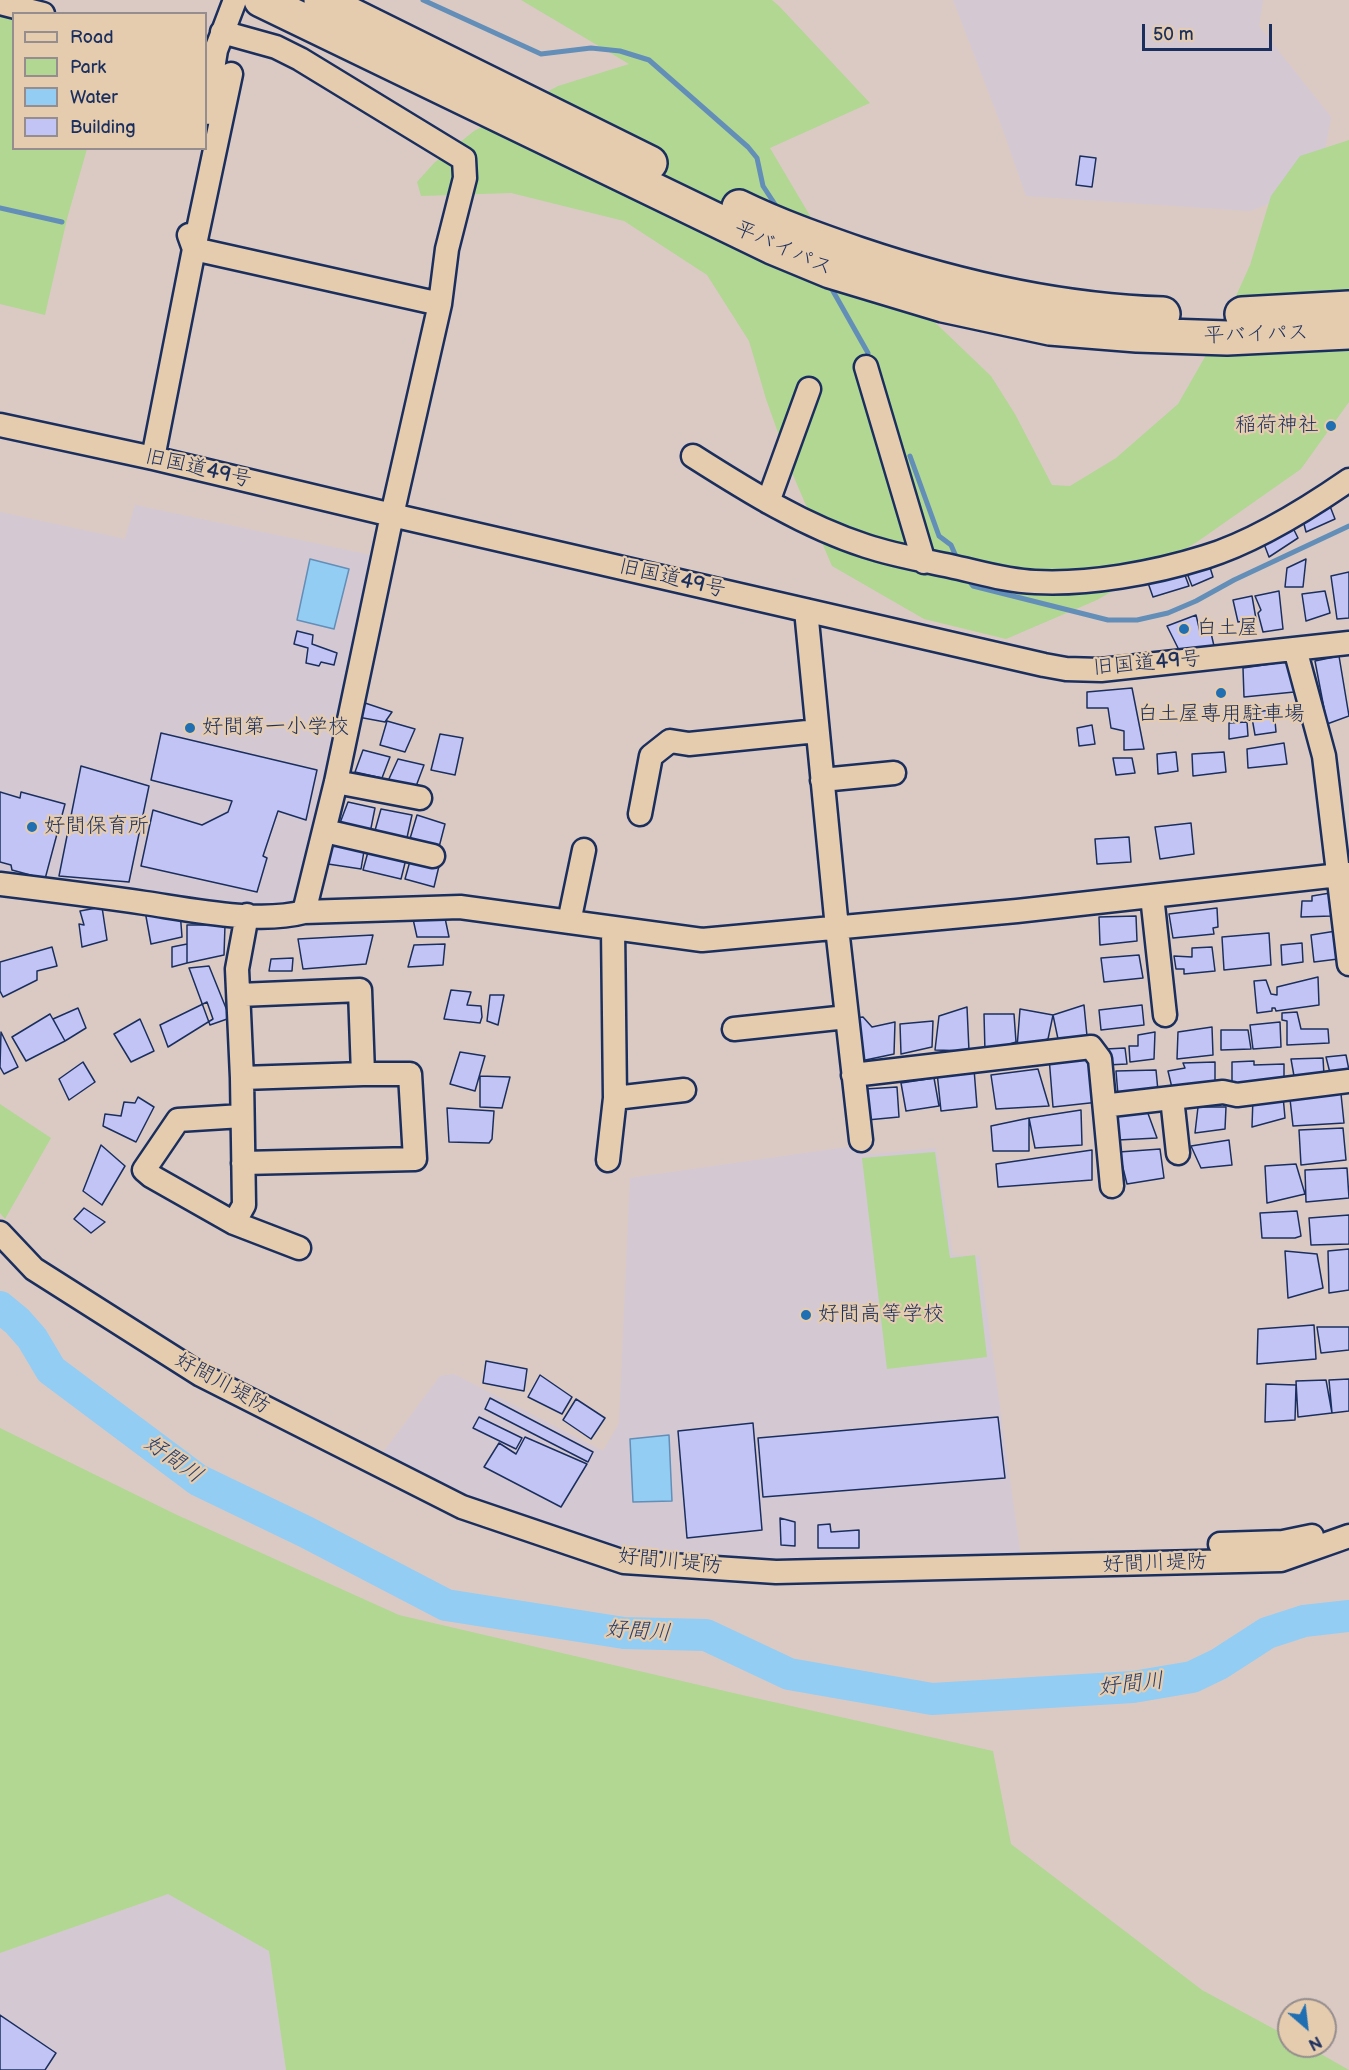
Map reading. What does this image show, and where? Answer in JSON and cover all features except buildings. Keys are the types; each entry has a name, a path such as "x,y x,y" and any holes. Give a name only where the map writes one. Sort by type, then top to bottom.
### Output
{"highway":[{"name":"平バイパス","path":"261,0 814,256 943,305 1050,328 1137,335 1227,338 1349,332"},
{"name":"平バイパス","path":"321,0 774,223 814,256 910,271 1024,299 1142,314 1214,316 1349,308"}],"street":[{"path":"207,107 216,50 235,0"},
{"path":"0,3 35,12"},
{"path":"222,32 276,47 292,55 464,159 465,178 447,249 440,304 392,515 336,782 304,912"},
{"path":"153,458 231,74"},
{"path":"194,249 186,225 199,150"},
{"path":"194,249 440,304"},
{"path":"866,367 924,561"},
{"path":"768,502 809,389"},
{"name":"旧国道49号","path":"0,424 1066,669 1101,670 1349,643"},
{"path":"693,456 768,502 831,533 867,547 1009,580 1036,582 1122,577 1205,557 1272,527 1349,480"},
{"path":"806,610 837,928 861,1140"},
{"path":"1295,649 1323,756 1344,874 1349,964"},
{"path":"640,814 651,756 670,741 689,744 817,731"},
{"path":"822,780 894,774"},
{"path":"336,782 420,798"},
{"path":"325,831 433,856"},
{"path":"569,922 584,850"},
{"path":"0,884 206,912 247,915 460,907 569,922 613,933 702,940 1152,896 1344,874"},
{"path":"1152,896 1165,1015"},
{"path":"234,1223 244,1205 237,969 247,915"},
{"path":"608,1160 615,1098 613,933"},
{"path":"239,995 360,990 363,1074"},
{"path":"734,1029 847,1017"},
{"path":"854,1076 1091,1047 1100,1059 1113,1186"},
{"path":"242,1078 410,1074 415,1159 243,1162"},
{"path":"1110,1105 1223,1092 1237,1095 1349,1081"},
{"path":"615,1098 684,1090"},
{"path":"1172,1098 1178,1153"},
{"path":"242,1116 178,1120 144,1170 234,1223 299,1248"},
{"name":"好間川堤防","path":"0,1233 33,1269 201,1375 462,1507 624,1562 776,1572 1281,1560 1349,1536"},
{"path":"1220,1545 1283,1542 1349,1527"}],"shaded area":[{"path":"953,0 1263,0 1259,26 1331,117 1319,184 1250,211 1026,196"},
{"name":"好間第一小学校","path":"135,505 380,557 297,903 199,904 0,872 0,512 125,539"},
{"name":"好間高等学校","path":"861,1145 862,1155 936,1148 953,1255 979,1256 1021,1559 769,1571 624,1562 375,1463 440,1376 454,1374 603,1451 619,1423 630,1178"},
{"path":"168,1894 269,1951 286,2070 0,2070 0,1953"}],"green space":[{"path":"521,0 772,0 779,6 870,103 770,148 819,231 900,289 991,376 1015,414 1052,485 1070,486 1116,458 1178,404 1222,327 1250,265 1271,196 1300,156 1349,140 1349,402 1301,469 1197,542 1097,600 1006,639 924,619 832,566 793,475 766,399 749,341 707,275 624,221 511,193 421,196 417,182 434,163 474,131 558,86 629,64"},
{"path":"0,11 12,14 12,150 87,150 67,219 45,315 0,304"},
{"path":"0,1104 51,1138 5,1219 0,1213"},
{"path":"935,1152 950,1258 975,1255 987,1357 887,1369 862,1158"},
{"path":"0,1428 175,1514 399,1615 993,1751 1011,1844 1202,1990 1277,2031 1277,2058 1328,2058 1349,2070 286,2070 269,1951 168,1894 0,1953"}],"water":[{"path":"310,559 349,569 334,629 297,620"},
{"path":"669,1435 672,1501 633,1502 630,1439"}],"waterway":[{"path":"423,0 541,54 591,48 620,51 649,60 748,147 757,158 763,186 780,212"},
{"path":"0,208 62,222"},
{"path":"829,284 868,353"},
{"path":"910,456 939,536 951,545 958,561"},
{"path":"966,577 973,586 1108,620 1137,620 1168,613 1196,601 1234,580 1349,526"},
{"name":"好間川","path":"0,1307 32,1338 51,1370 198,1480 306,1532 446,1605 624,1633 706,1635 789,1674 932,1699 1133,1687 1192,1677 1219,1664 1267,1633 1304,1621 1349,1616"}],"place":[{"name":"稲荷神社","path":"1331,426"},
{"name":"白土屋","path":"1184,629"},
{"name":"白土屋専用駐車場","path":"1221,693"},
{"name":"好間第一小学校","path":"190,728"},
{"name":"好間保育所","path":"32,827"},
{"name":"好間高等学校","path":"806,1315"}]}
